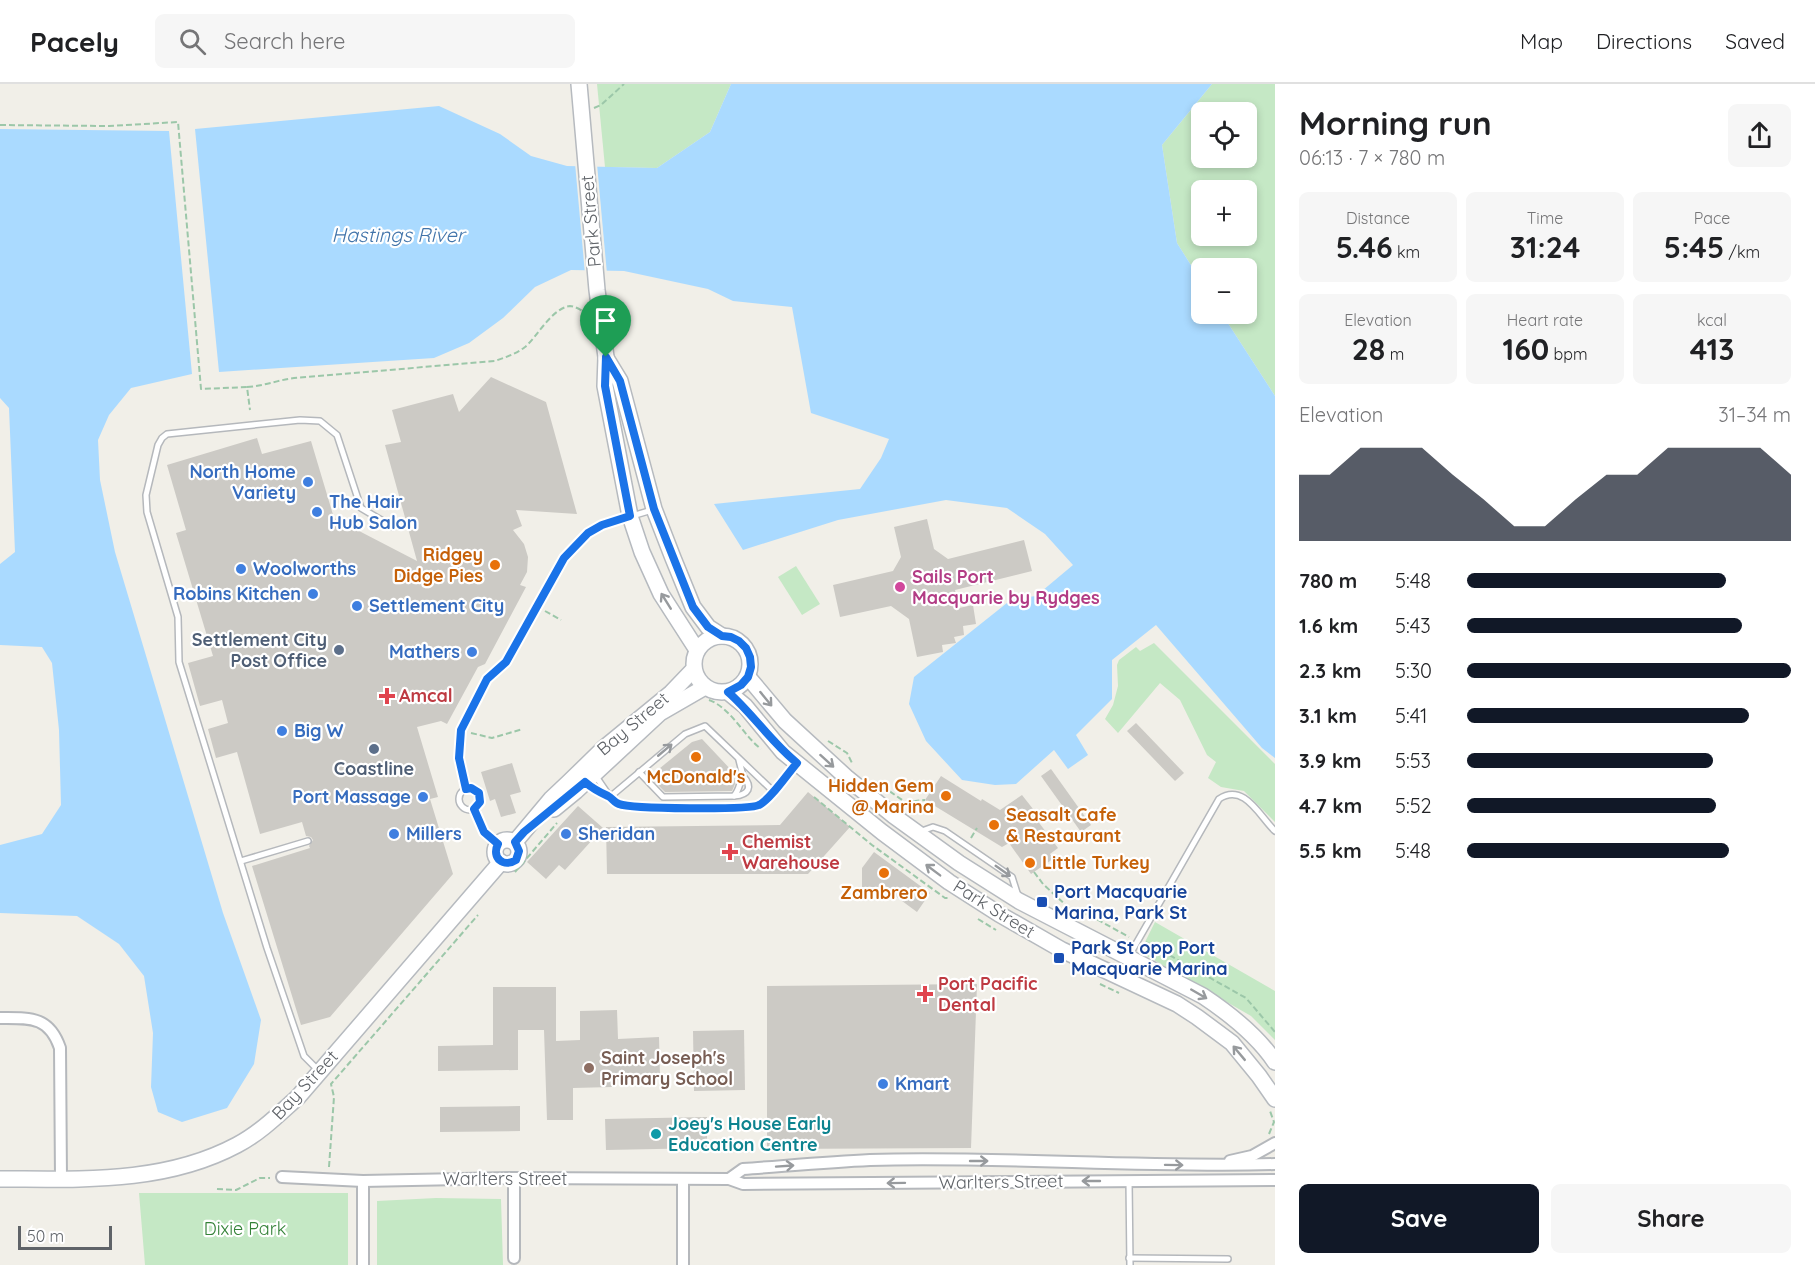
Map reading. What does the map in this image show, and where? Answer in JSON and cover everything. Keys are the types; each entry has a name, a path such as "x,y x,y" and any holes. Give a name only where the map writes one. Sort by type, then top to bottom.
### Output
{"street":[{"name":"Park Street","path":"579,84 597,290 606,357 605,386 630,516 642,552 661,594 697,650"},
{"name":"Park Street","path":"606,357 620,381 654,509 693,607 708,627 722,636"},
{"path":"722,636 739,641 746,648 750,657 751,667 748,677 741,685 728,692 713,691 705,687 697,680 694,669 697,650 712,638 722,636"},
{"name":"Bay Street","path":"0,1179 117,1177 177,1169 238,1145 274,1119 298,1097 501,862 508,864 519,856 520,837 551,799 604,748 671,693 694,669"},
{"name":"Park Street","path":"748,677 770,705 846,777 959,863 1019,901 1196,992 1221,1008 1251,1033 1275,1062"},
{"name":"Bay Street","path":"520,837 660,713 705,687"},
{"name":"Park Street","path":"728,692 745,706 783,752 882,832 950,882 999,914 1062,950 1177,1004 1214,1028 1232,1043 1259,1076 1273,1105"},
{"path":"501,862 495,852 498,844 520,837"},
{"path":"0,1018 29,1018 42,1022 51,1029 60,1048 61,1179"},
{"name":"Warlters Street","path":"1206,1166 1252,1156 1273,1140"},
{"name":"Warlters Street","path":"729,1179 743,1169 870,1160 1206,1166 1275,1164"},
{"name":"Warlters Street","path":"282,1177 363,1181 514,1178 729,1179 743,1184 1275,1180"},
{"path":"514,1178 514,1258"},
{"path":"683,1179 683,1265"},
{"path":"363,1181 363,1265"}],"lane":[{"path":"320,1071 304,1056 267,948 179,662 178,617 147,512 146,495 158,445 162,438 171,433 300,420 320,421 337,435 361,508 393,527"},
{"path":"466,789 459,758 461,730 487,679 506,662 564,558 588,533 602,525 654,509"},
{"path":"610,797 685,734 705,726 774,792"},
{"path":"639,772 663,796 743,796 749,787 748,781 743,776 739,758"},
{"path":"589,778 619,804 726,808 759,805 774,792 797,763"},
{"path":"735,796 743,776"},
{"path":"589,778 597,792 610,797"},
{"path":"471,788 479,793 480,802 474,809 466,809 459,801 466,789 471,788"},
{"path":"1128,957 1219,799 1234,794 1243,796 1275,831"},
{"path":"474,809 484,832 498,844"},
{"path":"241,861 308,841"},
{"path":"1128,1181 1130,1265"},
{"path":"1130,1258 1228,1259"}],"path":[{"path":"593,108 601,105 624,84"},
{"path":"0,125 109,126 178,122 201,390 269,385 294,378 495,361 518,352 532,340 545,323 564,308 572,306 589,313"},
{"path":"247,387 250,411"},
{"path":"537,607 561,620"},
{"path":"461,730 492,738 523,729"},
{"path":"825,740 847,753 854,766"},
{"path":"870,778 905,802 926,800"},
{"path":"807,790 875,848"},
{"path":"515,872 561,818"},
{"path":"1034,872 1043,884 1070,909 1091,916 1130,937"},
{"path":"328,1179 334,1096 331,1084 478,915"},
{"path":"1144,941 1246,998 1275,1032"},
{"path":"1098,983 1119,993"},
{"path":"1267,1022 1275,1023"},
{"path":"1273,1105 1274,1122 1269,1134 1273,1140"},
{"path":"217,1189 237,1190 260,1178 282,1177"}],"green space":[{"path":"597,84 731,84 710,132 657,168 605,167"},
{"path":"1212,84 1275,84 1275,396 1228,324 1257,324 1257,258 1191,258 1191,265 1177,243 1162,145 1191,110 1191,168 1257,168 1257,102 1197,102"},
{"path":"796,566 820,604 802,615 778,577"},
{"path":"1154,643 1275,764 1275,822 1244,791 1221,787 1208,778 1216,762 1207,755 1180,700 1160,683 1118,733 1105,719 1113,705 1118,686 1117,665 1119,660 1136,647 1140,651"},
{"path":"1155,922 1275,991 1275,1040 1251,1016 1140,952"},
{"name":"Dixie Park","path":"139,1193 348,1193 348,1265 145,1265"},
{"path":"436,1198 501,1199 503,1265 377,1265 377,1201"}],"water":[{"name":"Hastings River","path":"731,84 1212,84 1197,102 1191,102 1191,110 1162,145 1177,243 1191,265 1191,324 1228,324 1275,396 1275,758 1262,748 1156,625 1112,660 1112,699 1076,735 1088,755 1068,769 1054,750 1016,784 995,785 962,780 926,741 909,704 914,677 1012,599 1036,596 1073,565 1045,534 1007,508 946,500 838,520 743,550 714,504 860,489 881,458 889,439 811,413 792,307 733,301 708,289 624,271 571,270 535,287 503,318 469,343 434,358 219,372 195,129 439,106 500,134 531,156 567,166 657,168 710,132"},
{"path":"0,129 169,131 192,374 131,388 109,415 98,440 100,480 115,552 223,913 261,1020 254,1064 227,1108 182,1122 158,1112 151,1087 153,1033 144,976 119,944 77,916 0,913 0,845 42,834 61,805 59,730 52,663 42,647 0,645 0,564 15,552 9,408 0,398"}],"pier":[{"path":"575,163 597,164 607,274 585,274"}],"building":[{"name":"Settlement City","path":"491,377 546,402 577,514 516,510 522,526 513,530 524,544 528,557 527,572 520,585 526,587 485,664 478,667 447,724 441,721 417,727 438,797 430,799 453,874 330,1017 301,1025 252,866 310,848 313,840 306,836 302,822 260,834 237,752 216,758 208,729 228,723 222,700 200,706 188,663 213,656 176,533 186,530 167,465 257,438 262,454 311,441 334,518 417,561 385,445 401,442 392,410 453,394 459,412"},
{"name":"Sails Port Macquarie by Rydges","path":"927,519 934,549 948,559 1024,540 1032,571 955,590 959,608 973,605 976,624 963,626 964,635 954,637 956,643 942,645 943,652 917,657 909,619 891,606 840,617 833,585 893,571 901,557 894,527"},
{"path":"1136,723 1184,773 1175,781 1127,731"},
{"name":"McDonald's","path":"702,739 734,773 735,784 732,791 665,792 654,781 654,773 692,742"},
{"path":"512,763 521,792 510,795 516,813 501,817 495,799 490,801 481,772"},
{"path":"1051,769 1091,825 1081,832 1041,776"},
{"path":"941,776 1000,810 1022,795 1037,814 1034,816 1058,848 1050,854 1053,859 1031,874 1009,843 1002,847 925,800"},
{"path":"808,792 850,827 808,874 607,874 606,827 780,825"},
{"path":"578,806 603,828 565,870 559,865 546,879 527,862"},
{"path":"874,852 930,893 917,912 883,887 862,887 862,868"},
{"path":"977,984 971,1148 767,1149 767,986"},
{"path":"493,987 556,987 556,1041 580,1040 580,1011 617,1010 618,1039 659,1037 660,1077 619,1078 612,1087 573,1088 573,1120 547,1120 544,1030 518,1030 518,1070 438,1071 438,1046 493,1045"},
{"path":"744,1030 745,1090 694,1091 693,1031"},
{"path":"520,1106 520,1131 440,1132 440,1107"},
{"name":"Joey's House Early Education Centre","path":"707,1117 707,1148 606,1150 605,1119"}],"place":[{"name":"North Home Variety","path":"308,482"},
{"name":"The Hair Hub Salon","path":"317,512"},
{"name":"Ridgey Didge Pies","path":"495,565"},
{"name":"Woolworths","path":"241,569"},
{"name":"Sails Port Macquarie by Rydges","path":"900,587"},
{"name":"Robins Kitchen","path":"313,594"},
{"name":"Settlement City","path":"357,606"},
{"name":"Settlement City Post Office","path":"339,650"},
{"name":"Mathers","path":"472,652"},
{"name":"Amcal","path":"387,696"},
{"name":"Big W","path":"282,731"},
{"name":"Coastline","path":"374,749"},
{"name":"McDonald's","path":"696,757"},
{"name":"Hidden Gem @ Marina","path":"946,796"},
{"name":"Port Massage","path":"423,797"},
{"name":"Seasalt Cafe & Restaurant","path":"994,825"},
{"name":"Millers","path":"394,834"},
{"name":"Sheridan","path":"566,834"},
{"name":"Chemist Warehouse","path":"730,852"},
{"name":"Little Turkey","path":"1030,863"},
{"name":"Zambrero","path":"884,873"},
{"name":"Port Macquarie Marina, Park St","path":"1042,902"},
{"name":"Park St opp Port Macquarie Marina","path":"1059,958"},
{"name":"Port Pacific Dental","path":"925,994"},
{"name":"Saint Joseph's Primary School","path":"589,1068"},
{"name":"Kmart","path":"883,1084"},
{"name":"Joey's House Early Education Centre","path":"656,1134"}],"route":[{"path":"606,357 620,381 654,509 693,607 708,627 722,636 739,641 746,648 750,657 751,667 748,677 741,685 728,692 745,706 771,739 797,763 774,792 759,805 726,808 619,804 610,797 597,792 585,782 524,832 515,842 519,856 508,864 496,857 498,844 484,832 480,825 474,809 480,802 479,793 471,788 466,789 459,758 461,730 487,679 506,662 564,558 588,533 602,525 630,516 612,433 605,386 606,357"}]}
